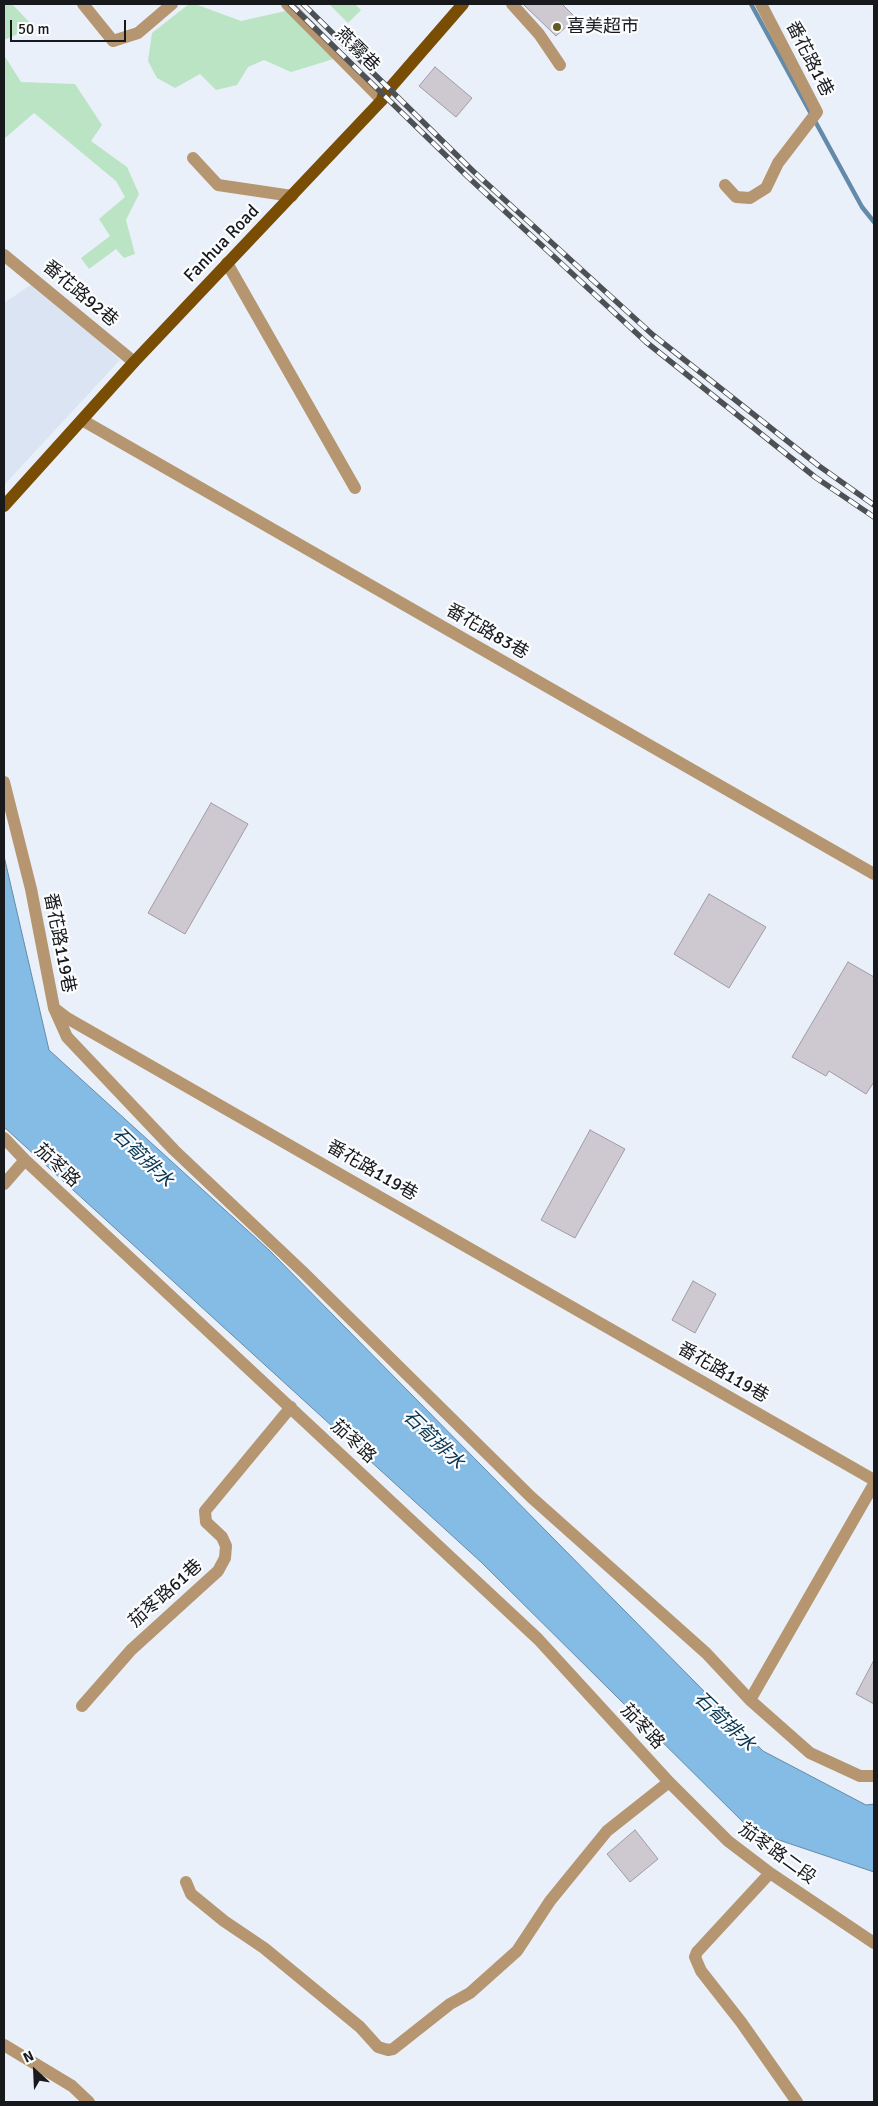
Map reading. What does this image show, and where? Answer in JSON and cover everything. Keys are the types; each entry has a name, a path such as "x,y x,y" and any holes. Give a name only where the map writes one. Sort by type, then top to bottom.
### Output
{"main road":[{"name":"Fanhua Road","path":"4,506 227,262 382,100 383,96 463,4"}],"street":[{"path":"83,4 113,41 138,32 172,4"},
{"name":"燕霧巷","path":"286,4 382,100"},
{"path":"512,4 539,34 560,65"},
{"name":"番花路1巷","path":"725,185 736,197 750,198 766,188 778,163 817,112 761,4"},
{"path":"193,158 218,186 292,196"},
{"name":"番花路92巷","path":"4,255 134,362"},
{"path":"227,262 355,488"},
{"name":"番花路83巷","path":"82,420 874,874"},
{"name":"番花路119巷","path":"4,782 31,889 54,1008 67,1018 874,1480"},
{"path":"54,1008 67,1038 174,1150 303,1272 531,1497 706,1653 750,1700 810,1753 860,1776 874,1776"},
{"name":"茄苳路","path":"4,1138 25,1160 538,1639 669,1782"},
{"path":"4,1184 25,1160"},
{"name":"茄苳路61巷","path":"82,1706 131,1650 218,1571 225,1558 226,1546 222,1537 206,1522 205,1511 290,1407"},
{"path":"750,1700 874,1484"},
{"path":"186,1882 192,1894 224,1921 264,1948 360,2027 378,2047 388,2050 393,2049 450,2004 470,1993 517,1951 550,1901 606,1830 669,1782"},
{"name":"茄苳路二段","path":"669,1782 728,1841 770,1873 874,1942"},
{"path":"770,1873 696,1952 695,1957 701,1970 798,2102"},
{"path":"4,2045 72,2086 89,2102"}],"shaded area":[{"path":"35,282 120,360 4,485 4,303"}],"green space":[{"path":"4,4 12,4 34,27 4,40"},
{"path":"189,4 195,4 241,21 290,10 340,57 291,72 264,60 248,67 237,85 216,90 200,74 175,88 157,78 148,61 152,33"},
{"path":"329,4 355,4 361,10 348,23"},
{"path":"4,55 21,82 75,84 102,125 91,141 127,167 139,194 126,220 135,254 124,258 116,249 89,269 81,258 110,236 99,219 125,197 116,181 34,113 4,139"}],"water":[{"name":"石筍排水","path":"4,856 49,1050 269,1250 763,1751 866,1805 874,1804 874,1872 752,1831 481,1562 4,1127"}],"building":[{"name":"喜美超市","path":"523,4 562,4 576,18 556,36"},
{"path":"435,67 472,98 456,117 419,86"},
{"path":"211,803 248,824 185,934 148,913"},
{"path":"709,894 766,927 729,988 674,954"},
{"path":"848,962 874,977 874,1082 866,1094 829,1071 826,1076 792,1057"},
{"path":"590,1130 625,1149 575,1238 541,1220"},
{"path":"693,1281 716,1294 695,1333 672,1320"},
{"path":"874,1660 874,1704 856,1694"},
{"path":"635,1830 658,1859 630,1882 607,1854"}],"waterway":[{"path":"751,4 862,207 874,222"}],"railway":[{"path":"290,4 468,177 646,342 815,477 874,517"},
{"path":"303,4 473,171 653,335 819,466 874,505"}],"place":[{"name":"喜美超市","path":"557,27"}]}
